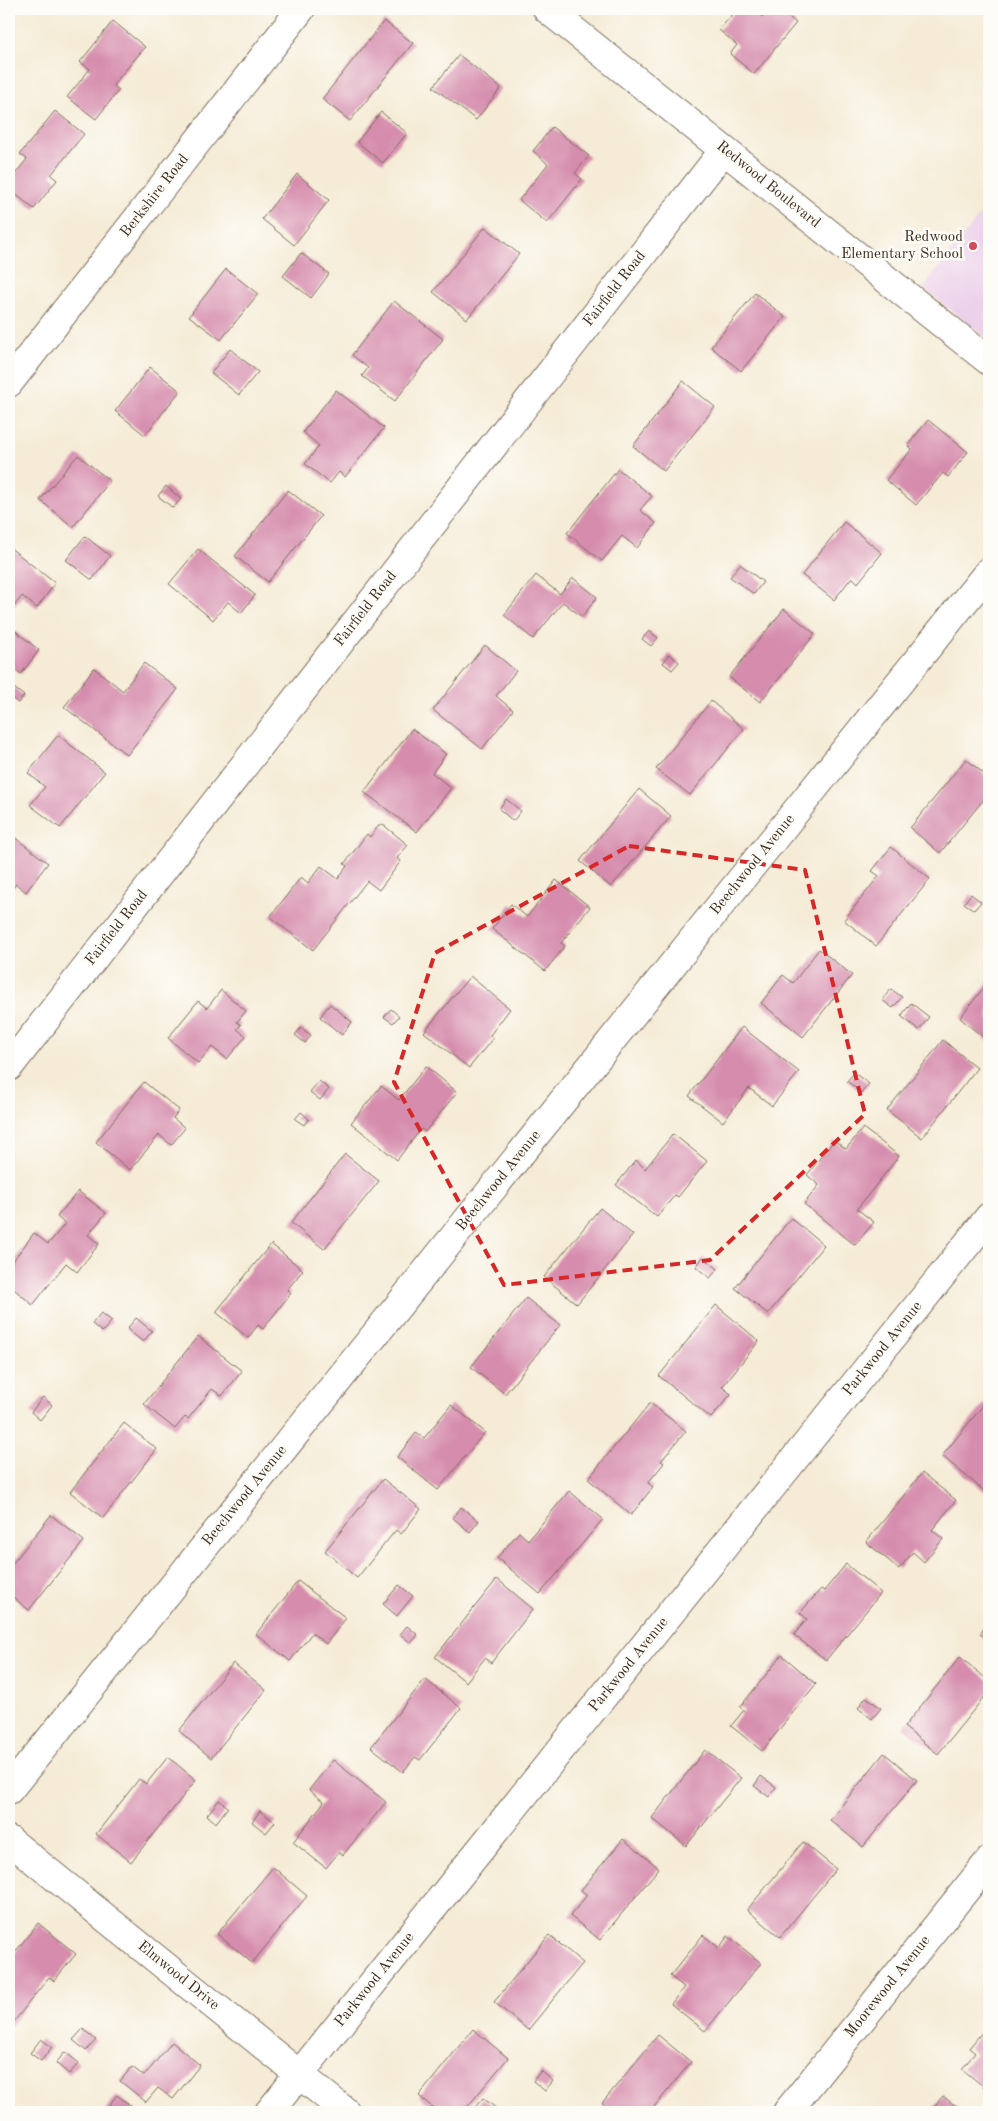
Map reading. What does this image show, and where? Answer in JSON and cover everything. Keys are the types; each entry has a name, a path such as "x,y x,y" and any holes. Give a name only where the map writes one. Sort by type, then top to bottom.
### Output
{"street":[{"name":"Berkshire Road","path":"9,383 301,9"},
{"name":"Redwood Boulevard","path":"547,9 989,362"},
{"name":"Fairfield Road","path":"9,1067 724,150"},
{"name":"Beechwood Avenue","path":"9,1790 989,571"},
{"name":"Parkwood Avenue","path":"269,2112 989,1217"},
{"name":"Elmwood Drive","path":"9,1840 346,2112"},
{"name":"Moorewood Avenue","path":"787,2112 989,1861"}],"highlighted area":[{"path":"629,846 805,870 865,1114 710,1260 504,1285 394,1082 435,953"}],"shaded area":[{"name":"Redwood Elementary School","path":"989,203 989,340 923,288"}],"building":[{"path":"737,9 753,9 763,17 770,9 779,9 796,23 754,74 730,54 737,45 719,30"},
{"path":"113,21 145,47 113,85 119,90 96,119 67,97 90,69 80,62"},
{"path":"384,21 413,43 350,121 322,99"},
{"path":"459,55 501,88 476,120 433,87"},
{"path":"55,111 84,134 51,175 57,180 34,209 9,189 9,182 27,159 20,154"},
{"path":"381,112 407,133 383,163 357,142"},
{"path":"552,127 589,156 575,173 582,179 547,223 519,200 548,164 533,151"},
{"path":"297,174 329,200 294,245 262,219"},
{"path":"485,227 519,254 467,319 433,292"},
{"path":"301,253 329,274 311,298 283,276"},
{"path":"226,269 258,294 221,340 189,316"},
{"path":"755,293 785,317 741,371 711,347"},
{"path":"394,301 443,339 395,401 362,376 368,368 352,355"},
{"path":"230,349 258,372 239,395 211,373"},
{"path":"150,367 180,391 145,435 115,411"},
{"path":"683,381 715,407 664,471 633,446"},
{"path":"336,390 384,428 345,477 339,472 330,483 305,464 319,446 303,432"},
{"path":"928,420 968,452 948,477 943,473 916,505 886,480 912,449 908,445"},
{"path":"78,455 110,481 73,527 40,500"},
{"path":"618,469 652,496 640,510 656,523 637,548 622,536 602,561 567,533"},
{"path":"166,486 181,499 173,508 158,496"},
{"path":"288,490 321,516 268,582 235,556"},
{"path":"844,522 882,553 858,583 852,577 834,600 802,575"},
{"path":"85,536 110,556 92,580 66,560"},
{"path":"9,547 55,583 37,608 22,596 9,613"},
{"path":"198,549 255,595 241,613 228,602 213,620 169,584"},
{"path":"740,564 763,582 754,594 730,577"},
{"path":"536,575 560,594 573,578 597,597 582,617 563,602 533,639 504,615"},
{"path":"784,609 815,634 760,702 729,677"},
{"path":"13,629 39,650 21,674 9,664 9,634"},
{"path":"649,631 658,638 651,646 642,639"},
{"path":"485,645 516,671 496,696 513,710 482,749 433,710"},
{"path":"669,654 679,662 672,670 663,663"},
{"path":"144,663 178,689 127,755 64,707 94,668 123,691"},
{"path":"14,688 24,696 18,703 9,696"},
{"path":"711,701 744,729 690,795 656,769"},
{"path":"412,729 446,754 432,773 451,788 417,832 364,792"},
{"path":"58,735 105,772 60,828 30,805 45,787 28,773"},
{"path":"966,759 989,778 989,793 940,853 910,828"},
{"path":"639,789 671,816 611,887 580,861"},
{"path":"506,799 521,811 513,821 499,809"},
{"path":"381,823 408,845 397,858 401,861 379,890 367,881 313,950 270,917 301,877 308,883 321,866 338,879 347,866 344,864 367,834 370,837"},
{"path":"9,833 48,863 26,892 16,884 9,893"},
{"path":"891,847 930,879 876,946 844,920 879,876 872,871"},
{"path":"556,880 590,907 561,943 565,946 545,971 492,929 511,904 527,917"},
{"path":"971,894 981,902 974,910 964,903"},
{"path":"819,949 852,975 803,1037 761,1003 783,975 793,983"},
{"path":"470,976 510,1009 490,1035 493,1038 469,1068 424,1032"},
{"path":"989,981 989,1042 960,1018"},
{"path":"891,989 902,997 893,1008 882,1000"},
{"path":"221,990 246,1011 237,1022 241,1025 237,1029 246,1036 227,1059 212,1047 198,1063 168,1038 198,1001 207,1008"},
{"path":"911,1003 929,1017 919,1030 901,1016"},
{"path":"330,1004 352,1022 342,1035 320,1017"},
{"path":"391,1009 399,1016 393,1023 384,1017"},
{"path":"742,1027 799,1072 772,1106 749,1088 723,1122 689,1096"},
{"path":"301,1028 311,1035 305,1043 295,1035"},
{"path":"943,1040 977,1068 922,1138 887,1110"},
{"path":"426,1066 457,1092 425,1132 421,1129 397,1160 351,1123 381,1086 399,1100"},
{"path":"854,1073 869,1084 861,1093 847,1081"},
{"path":"319,1081 329,1089 320,1100 310,1092"},
{"path":"144,1082 179,1110 173,1118 185,1128 171,1145 159,1135 130,1170 96,1142"},
{"path":"301,1112 309,1119 304,1125 295,1119"},
{"path":"863,1128 899,1156 857,1209 874,1222 855,1245 804,1204 819,1185 807,1175 834,1140 846,1149"},
{"path":"673,1134 707,1161 678,1197 675,1195 657,1217 616,1185 636,1160 645,1169"},
{"path":"345,1154 379,1181 324,1249 291,1223"},
{"path":"78,1191 106,1213 88,1235 99,1244 77,1272 66,1263 33,1305 9,1285 9,1266 34,1233 48,1244 65,1224 57,1217"},
{"path":"600,1208 633,1235 577,1304 544,1277"},
{"path":"791,1218 824,1245 768,1314 735,1288"},
{"path":"271,1244 303,1270 287,1290 291,1293 263,1329 258,1325 248,1338 216,1312"},
{"path":"703,1257 718,1269 710,1278 696,1267"},
{"path":"526,1298 560,1325 505,1394 471,1367"},
{"path":"716,1305 759,1341 722,1387 731,1394 711,1418 659,1376"},
{"path":"101,1313 112,1321 102,1332 92,1324"},
{"path":"136,1318 152,1331 143,1342 127,1329"},
{"path":"198,1336 242,1371 222,1396 212,1389 188,1419 185,1417 175,1429 144,1404"},
{"path":"43,1397 52,1405 40,1420 31,1412"},
{"path":"989,1398 989,1495 942,1456"},
{"path":"650,1403 686,1431 661,1461 664,1463 648,1483 653,1487 631,1515 588,1479"},
{"path":"451,1405 485,1432 438,1490 397,1457 416,1433 424,1438"},
{"path":"124,1423 157,1449 103,1518 70,1492"},
{"path":"922,1473 956,1500 932,1530 943,1539 924,1562 913,1552 899,1569 866,1542"},
{"path":"383,1479 421,1509 401,1534 396,1530 357,1578 325,1551"},
{"path":"569,1491 603,1519 540,1594 497,1558 519,1532 528,1540"},
{"path":"461,1507 479,1521 470,1532 453,1518"},
{"path":"51,1515 84,1541 29,1610 9,1594 9,1568"},
{"path":"846,1564 881,1593 826,1660 794,1635 807,1619 800,1613 821,1589 824,1591"},
{"path":"497,1579 533,1609 491,1663 485,1658 466,1682 435,1657"},
{"path":"298,1581 346,1618 326,1644 312,1633 290,1661 256,1634"},
{"path":"399,1585 413,1596 397,1616 383,1604"},
{"path":"989,1621 989,1641 980,1634"},
{"path":"407,1626 418,1635 411,1643 400,1634"},
{"path":"782,1655 816,1684 762,1751 731,1726 744,1710 740,1707"},
{"path":"960,1657 989,1681 989,1691 938,1754 904,1727"},
{"path":"233,1663 266,1690 211,1758 179,1731"},
{"path":"425,1679 461,1708 420,1760 415,1757 403,1772 371,1747"},
{"path":"866,1697 881,1708 872,1719 858,1708"},
{"path":"705,1750 741,1778 686,1846 652,1818"},
{"path":"884,1753 917,1780 863,1847 830,1820"},
{"path":"168,1757 196,1780 131,1862 96,1834 139,1779 146,1784"},
{"path":"333,1760 386,1802 343,1855 339,1852 326,1868 293,1842 324,1802 309,1790"},
{"path":"761,1776 776,1787 769,1797 754,1786"},
{"path":"219,1800 228,1807 216,1823 207,1815"},
{"path":"260,1811 275,1822 266,1833 252,1822"},
{"path":"623,1839 659,1868 600,1940 570,1916 587,1895 581,1890"},
{"path":"803,1842 836,1869 780,1937 747,1910"},
{"path":"273,1867 307,1896 252,1963 217,1934"},
{"path":"38,1923 76,1954 54,1981 49,1977 9,2028 9,1960"},
{"path":"549,1935 583,1963 528,2030 494,2002"},
{"path":"703,1935 719,1948 728,1936 761,1963 705,2031 671,2004 684,1987 670,1976"},
{"path":"989,2024 989,2091 962,2069 975,2053 969,2048"},
{"path":"83,2029 96,2040 86,2051 73,2040"},
{"path":"473,2029 508,2058 463,2112 438,2112 419,2096"},
{"path":"658,2035 691,2062 650,2112 613,2112 602,2103"},
{"path":"41,2039 52,2047 41,2061 30,2053"},
{"path":"172,2042 200,2065 173,2099 158,2088 146,2102 120,2081 132,2067 144,2076"},
{"path":"65,2052 79,2063 69,2074 56,2063"},
{"path":"541,2071 553,2081 545,2091 533,2081"},
{"path":"117,2095 138,2112 108,2112 105,2110"},
{"path":"943,2096 963,2112 929,2112"},
{"path":"483,2098 501,2112 471,2112"}],"place":[{"name":"Redwood Elementary School","path":"973,246"}]}
